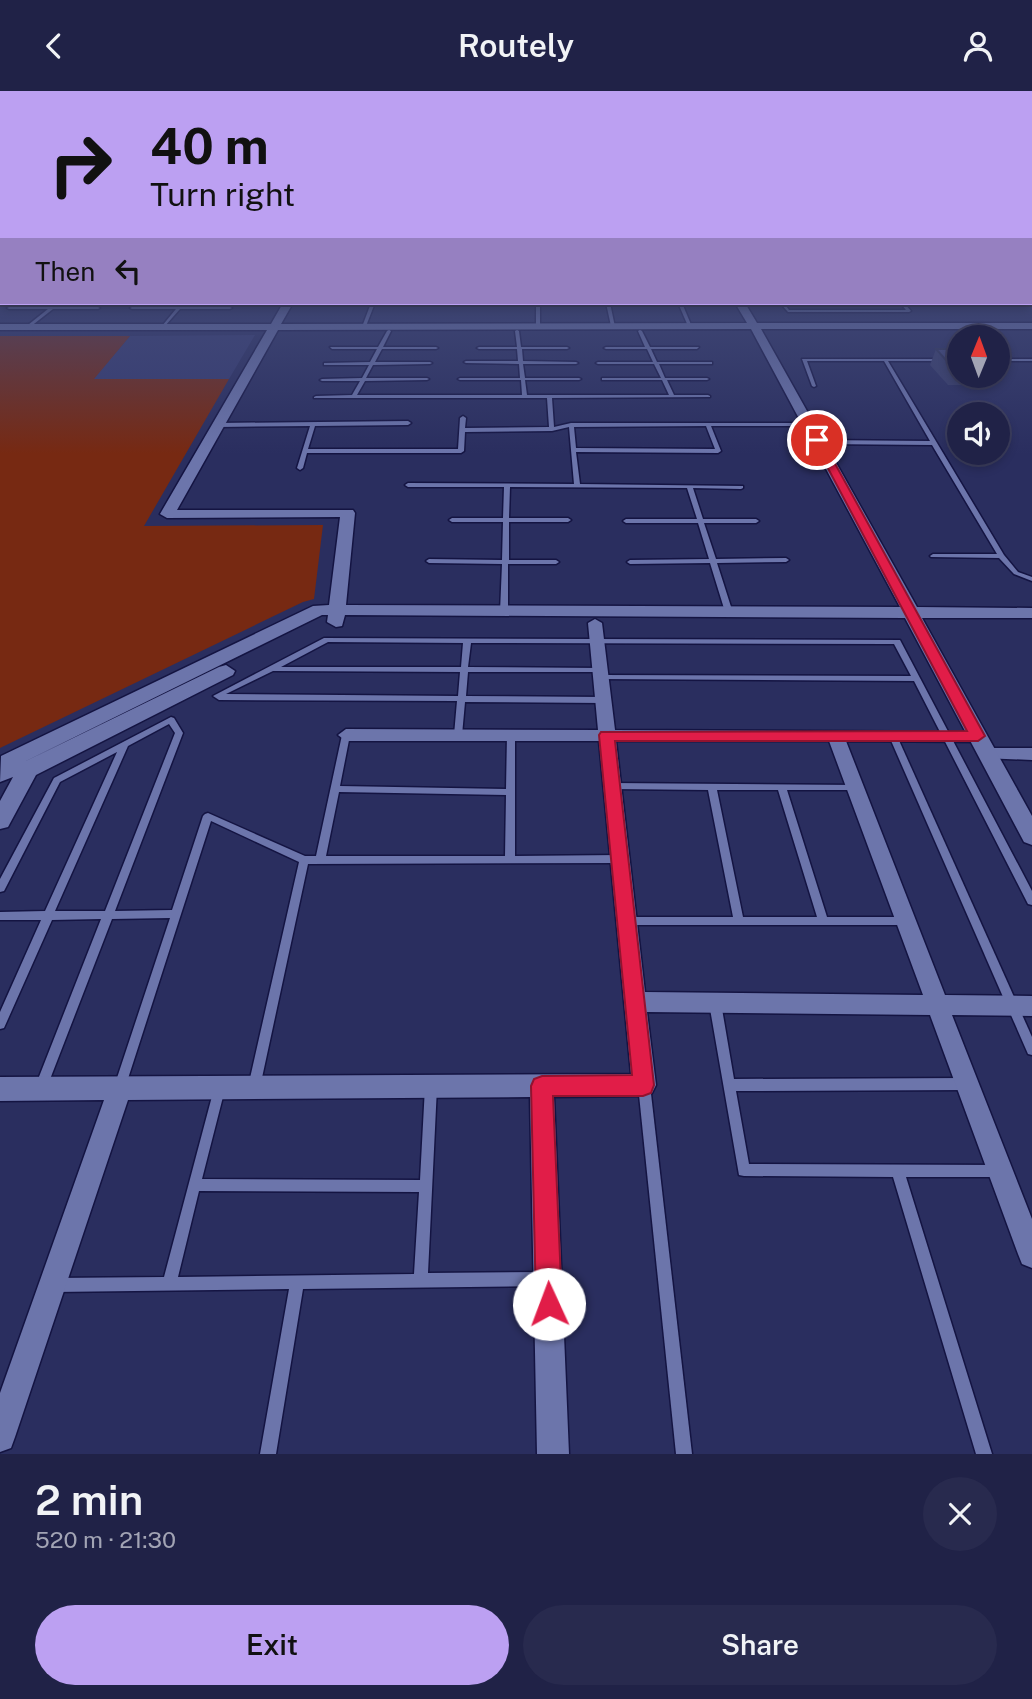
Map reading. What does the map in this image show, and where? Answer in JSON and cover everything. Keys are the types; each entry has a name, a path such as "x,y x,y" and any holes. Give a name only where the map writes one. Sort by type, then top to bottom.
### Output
{"street":[{"path":"0,329 83,327"},
{"path":"186,327 388,331 1032,329"},
{"path":"0,329 346,327"},
{"path":"703,327 756,329"},
{"path":"273,329 167,515 348,513 337,616"},
{"path":"756,329 1032,836"},
{"path":"1,772 8,761 319,610 337,616 596,632 1032,613"},
{"path":"1,772 28,770 337,616 504,612 729,613 1032,624"},
{"path":"0,1089 643,1085 596,632"},
{"path":"346,735 978,736"},
{"path":"835,736 1001,1171 1025,1218 1032,1254"},
{"path":"988,754 1032,754"},
{"path":"0,821 28,770"},
{"path":"635,1002 1022,1006"},
{"path":"542,1086 553,1454"},
{"path":"0,1437 120,1089"}],"lane":[{"path":"354,397 388,331"},
{"path":"517,331 525,396"},
{"path":"640,331 672,396"},
{"path":"332,348 436,348"},
{"path":"479,348 568,348"},
{"path":"606,348 697,348"},
{"path":"814,386 804,360 947,360"},
{"path":"885,360 1001,557 1016,573 1032,579"},
{"path":"1010,360 1032,360"},
{"path":"466,362 576,363"},
{"path":"326,363 430,363"},
{"path":"598,363 710,363"},
{"path":"322,380 428,379"},
{"path":"460,379 579,379"},
{"path":"604,379 707,379"},
{"path":"549,396 552,429"},
{"path":"316,397 708,396"},
{"path":"305,451 461,451 463,418"},
{"path":"219,425 408,423"},
{"path":"300,468 313,424"},
{"path":"574,450 718,451 708,424"},
{"path":"462,430 552,429 571,425 809,424"},
{"path":"571,425 577,486"},
{"path":"818,442 935,443"},
{"path":"408,485 741,487"},
{"path":"504,612 507,486"},
{"path":"690,487 729,613"},
{"path":"452,520 568,520"},
{"path":"626,521 756,521"},
{"path":"933,556 1001,557"},
{"path":"630,562 786,560"},
{"path":"429,561 556,562"},
{"path":"603,699 217,697 327,640 467,641 596,632 897,642 1032,901"},
{"path":"458,735 467,641"},
{"path":"272,669 916,679"},
{"path":"0,888 57,780 171,720 179,733 40,1089"},
{"path":"320,859 346,735"},
{"path":"510,859 511,735"},
{"path":"893,736 1022,1006 1032,1050"},
{"path":"0,1024 125,744"},
{"path":"612,786 854,787"},
{"path":"712,787 739,921"},
{"path":"782,787 823,921"},
{"path":"335,789 511,792"},
{"path":"120,1089 208,816 304,860 619,859"},
{"path":"254,1087 304,860"},
{"path":"0,916 176,914"},
{"path":"626,921 905,921"},
{"path":"715,1003 744,1170 1001,1171"},
{"path":"730,1085 968,1084"},
{"path":"643,1085 684,1454"},
{"path":"421,1281 431,1087"},
{"path":"169,1284 219,1088"},
{"path":"898,1171 984,1454"},
{"path":"194,1185 426,1186"},
{"path":"52,1285 548,1279"},
{"path":"268,1454 297,1282"}],"shaded area":[{"path":"255,335 229,379 93,379 130,336"},
{"path":"0,336 130,336 94,379 229,379 144,526 323,525 314,599 0,748"}],"building":[{"path":"936,349 947,349 947,361"}],"route":[{"path":"549,1304 542,1086 643,1085 607,735 978,736 817,440"}]}
